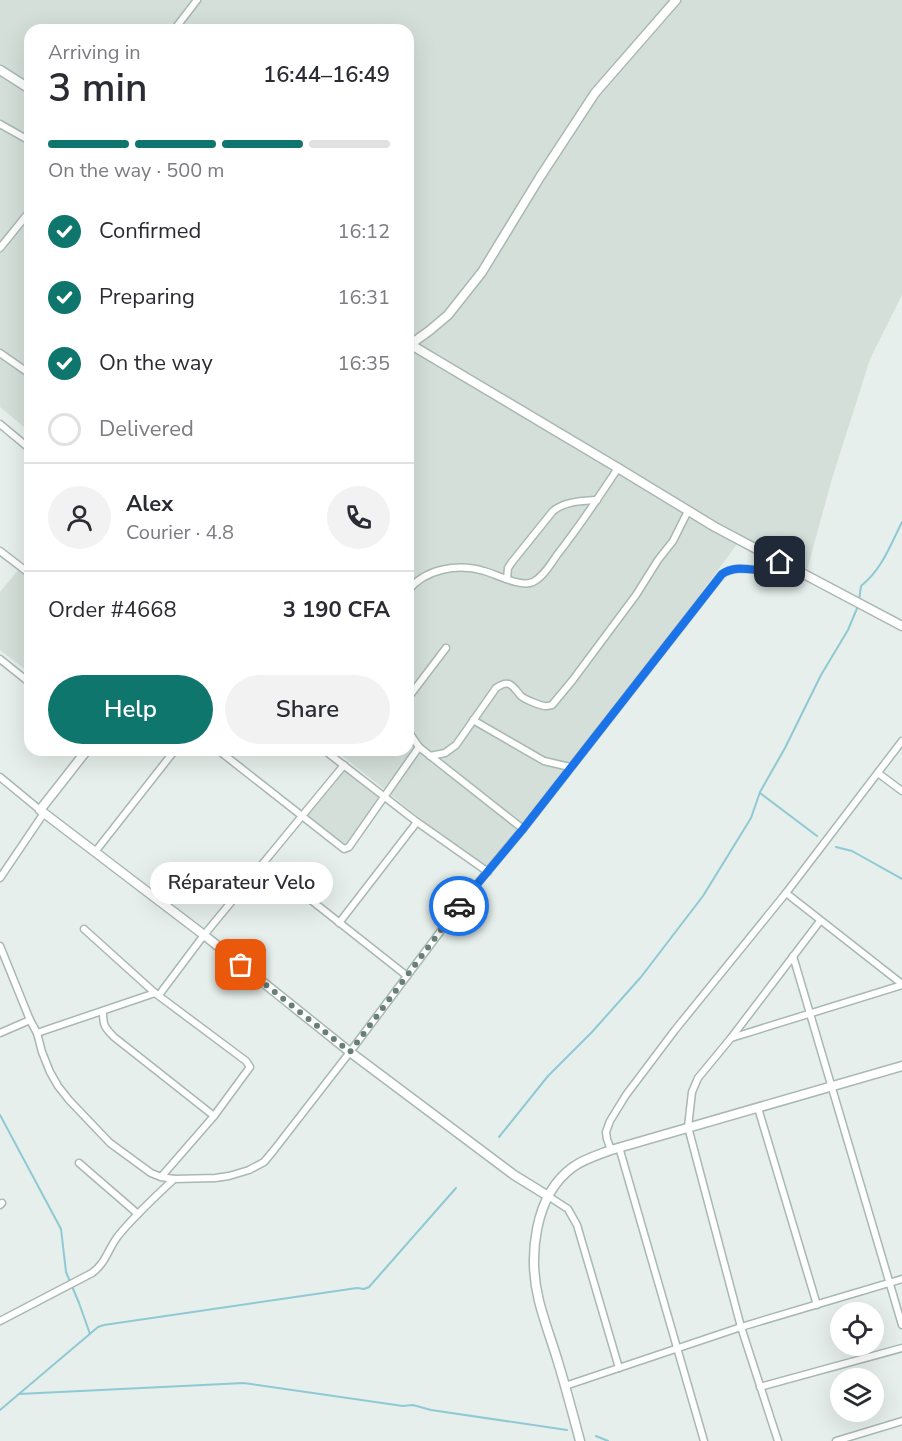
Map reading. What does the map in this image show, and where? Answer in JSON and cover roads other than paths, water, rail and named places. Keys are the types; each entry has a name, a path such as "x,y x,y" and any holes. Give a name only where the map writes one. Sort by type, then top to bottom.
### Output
{"street":[{"path":"179,24 197,0"},
{"path":"414,341 448,315 482,272 569,131 596,93 676,0"},
{"path":"0,70 24,85"},
{"path":"0,124 24,136"},
{"path":"0,248 24,218"},
{"path":"414,347 715,527 902,626"},
{"path":"0,353 24,370"},
{"path":"0,424 24,444"},
{"path":"414,585 423,577 446,569 475,569 529,584 535,581 542,575 618,468"},
{"path":"507,579 508,568 512,562 553,511 560,505 597,500"},
{"path":"430,756 445,753 456,745 495,688 500,685 510,684 523,698 541,706 552,705 636,595 673,541 688,511"},
{"path":"0,551 24,569"},
{"path":"0,946 37,1033 50,1072 69,1100 110,1143 160,1177 215,1178 249,1170 264,1162 274,1150 467,896 523,829 722,574 736,568 771,571 780,562"},
{"path":"414,690 446,648"},
{"path":"0,659 24,678"},
{"path":"473,720 544,761 570,767"},
{"path":"414,740 419,747 523,829"},
{"path":"704,1441 615,1149 607,1139 606,1132 626,1095 675,1030 786,894 902,741"},
{"path":"414,754 419,747"},
{"path":"0,878 42,811 83,756"},
{"path":"95,852 170,756"},
{"path":"226,756 344,849 350,847 413,756"},
{"path":"332,756 417,822 488,872"},
{"path":"37,1033 157,994 344,765"},
{"path":"878,772 902,791"},
{"path":"0,777 350,1052 514,1175 568,1209 578,1225 619,1368"},
{"path":"339,923 417,822"},
{"path":"264,863 407,976"},
{"path":"786,894 902,984"},
{"path":"778,1441 741,1327 688,1127 692,1092 698,1078 820,921"},
{"path":"84,929 157,994 246,1061 250,1067 214,1116 160,1177"},
{"path":"793,956 902,1325"},
{"path":"731,1038 902,984"},
{"path":"103,1011 105,1028 214,1116"},
{"path":"0,1033 30,1020"},
{"path":"580,1441 539,1299 535,1272 539,1221 548,1196 564,1175 574,1166 615,1149 902,1066"},
{"path":"758,1108 817,1305"},
{"path":"79,1163 138,1214"},
{"path":"0,1321 100,1268 117,1238 174,1179"},
{"path":"565,1386 741,1327 902,1279"},
{"path":"760,1387 902,1348"},
{"path":"836,1441 902,1421"}],"waterway":[{"path":"859,601 861,586 880,565 902,522"},
{"path":"499,1137 548,1076 592,1032 641,977 703,896 751,818 760,792 785,748 821,675 848,630 858,606"},
{"path":"760,793 817,836"},
{"path":"836,847 852,851 902,879"},
{"path":"0,1115 61,1229 66,1272 90,1334"},
{"path":"0,1410 98,1327 369,1287 456,1188"},
{"path":"19,1394 244,1383 403,1406 413,1405 431,1410 567,1430"},
{"path":"596,1436 608,1441"}],"place":[{"name":"Réparateur Velo","path":"241,965"}]}
